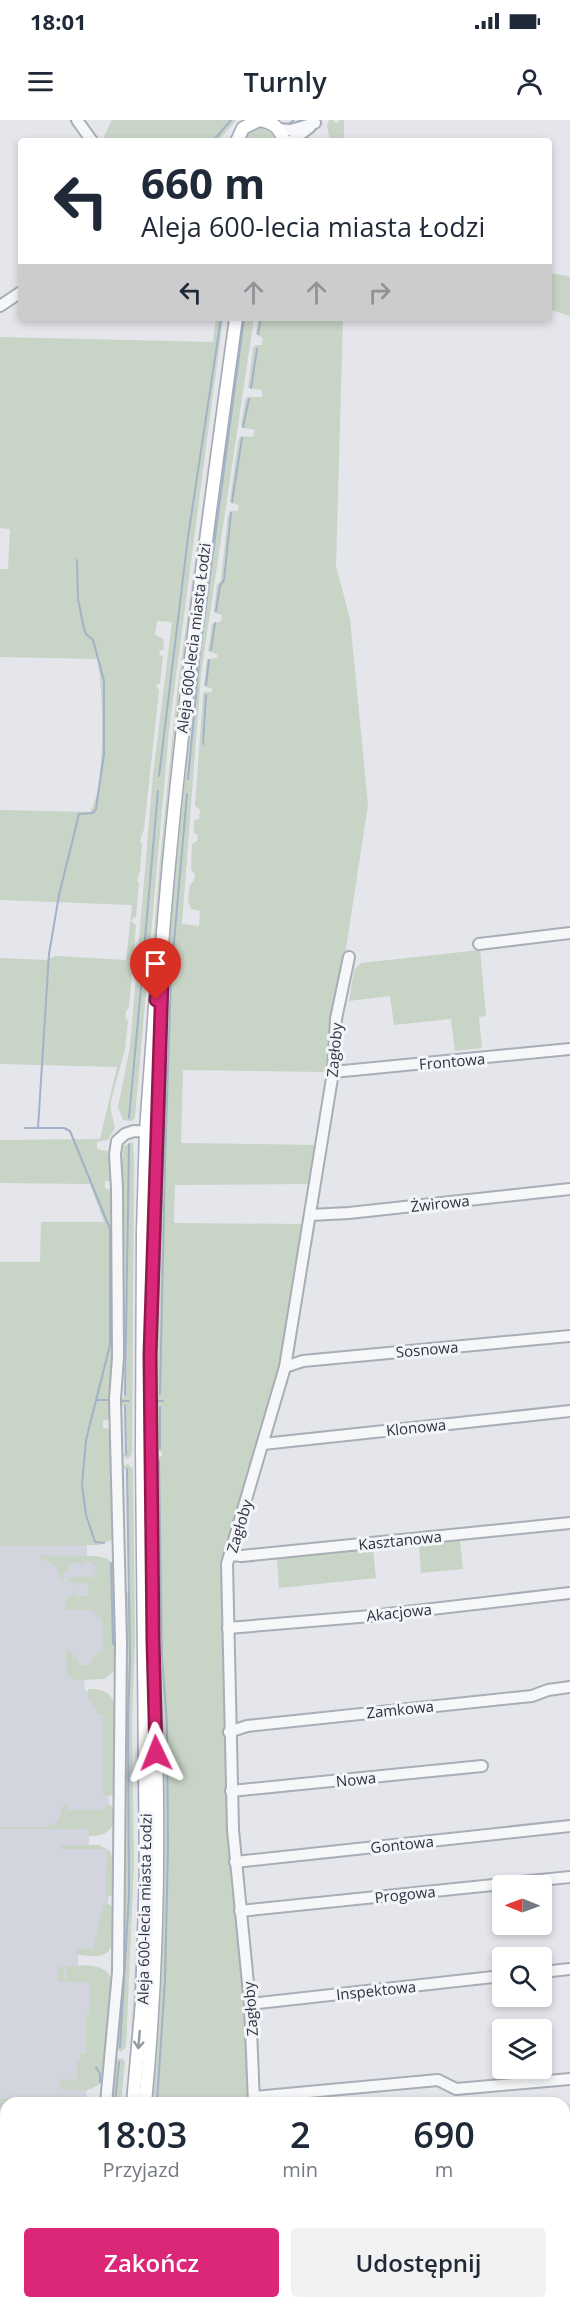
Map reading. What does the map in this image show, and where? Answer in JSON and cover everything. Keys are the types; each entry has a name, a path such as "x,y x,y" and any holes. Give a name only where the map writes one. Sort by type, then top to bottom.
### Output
{"main road":[{"path":"238,138 243,128 254,121 274,124 282,138"},
{"name":"Aleja 600-lecia miasta Łodzi","path":"145,2097 155,1974 158,1871 150,1377 152,1132 157,979 161,959 177,776 192,642 236,321"},
{"name":"Aleja 600-lecia miasta Łodzi","path":"134,2097 142,2002 146,1871 142,1428 143,1231 152,1132"}],"street":[{"path":"77,120 90,138"},
{"path":"274,124 291,130 317,122"},
{"path":"295,138 317,122"},
{"path":"0,306 18,294"},
{"path":"479,944 570,933"},
{"name":"Zagłoby","path":"254,2097 250,2004 235,1862 231,1791 227,1564 285,1367 333,1071 336,1019 350,957"},
{"name":"Frontowa","path":"333,1071 570,1049"},
{"path":"107,2097 118,1961 121,1642 115,1399 118,1336 115,1154 117,1141 125,1134 134,1131 152,1132"},
{"name":"Żwirowa","path":"310,1215 349,1213 570,1189"},
{"name":"Sosnowa","path":"285,1367 303,1361 570,1336"},
{"name":"Klonowa","path":"263,1444 570,1411"},
{"name":"Kasztanowa","path":"230,1555 242,1556 570,1523"},
{"name":"Akacjowa","path":"228,1628 371,1616 570,1593"},
{"name":"Zamkowa","path":"229,1732 247,1726 532,1696 548,1690 570,1687"},
{"name":"Nowa","path":"231,1791 482,1766"},
{"name":"Gontowa","path":"235,1862 570,1826"},
{"name":"Progowa","path":"240,1911 570,1877"},
{"path":"552,1971 570,1969"},
{"name":"Inspektowa","path":"250,2004 492,1977"},
{"path":"282,2097 438,2080 456,2089 570,2079"}],"shaded area":[{"path":"87,1540 87,1559 106,1560 115,1656 88,1680 84,1680 85,1690 104,1698 109,1805 89,1829 89,1845 106,1848 109,1851 108,1904 112,1908 101,1955 78,1955 78,1967 94,1967 86,2097 0,2097 0,1541"}],"green space":[{"path":"112,120 236,120 221,138 103,138"},
{"path":"329,120 336,123 339,122 338,120 344,120 344,138 329,138 327,126"},
{"path":"259,127 271,131 275,138 244,138 249,131"},
{"path":"552,273 570,278 570,316 552,310"},
{"path":"216,321 223,321 169,730 135,1117 132,1121 123,1120 118,1107 130,1047 153,775 172,622 157,621 155,635 163,639 164,649 159,654 163,657 160,683 156,685 159,691 144,829 140,841 142,844 137,880 139,883 136,917 132,919 136,925 129,1007 125,1018 128,1021 125,1049 111,1101 115,1128 108,1140 97,1142 97,1149 107,1151 112,1178 111,1181 105,1181 105,1188 112,1190 111,1419 103,1421 103,1428 111,1429 112,1477 109,1478 113,1482 114,1539 100,1545 0,1546 0,1262 40,1262 41,1222 104,1222 90,1184 0,1183 0,1140 100,1139 117,1067 0,1064 0,958 45,960 56,956 126,960 132,905 0,900 0,810 90,812 99,782 102,714 97,659 0,657 0,569 8,569 10,529 0,528 0,337 213,342"},
{"path":"228,321 230,321 180,690 163,862 143,1112 139,1118 160,860 177,693"},
{"path":"242,321 254,321 201,674 182,924 199,926 200,911 191,909 188,900 190,884 194,881 195,874 191,870 192,844 197,841 198,835 194,833 194,820 199,819 200,810 195,806 203,695 204,692 212,692 212,689 204,686 207,659 217,658 217,654 208,651 212,624 221,621 222,615 214,611 217,585 221,580 228,515 230,511 238,511 239,505 230,501 238,441 241,436 253,437 255,430 244,428 241,425 245,401 247,397 262,397 262,390 248,388 253,348 256,345 262,345 263,338 256,334 258,321 343,321 336,566 350,619 368,805 327,1072 183,1070 181,1143 315,1145 309,1184 175,1185 174,1223 303,1224 281,1367 226,1556 225,1757 244,1972 250,2097 152,2097 160,1995 164,1857 162,1719 156,1641 153,1458 162,1456 162,1452 153,1450 153,1365 169,931 201,616"},
{"path":"480,950 486,1016 479,1017 482,1048 455,1051 451,1019 394,1025 390,996 349,1001 354,970 361,963"},
{"path":"133,1142 132,1454 128,1459 122,1454 127,1454 126,1406 122,1403 122,1440 120,1406 122,1365 122,1398 126,1395 127,1344 123,1344 122,1160 124,1146"},
{"path":"138,1143 140,1145 140,1876 138,1967 128,2097 126,2097 138,1893 136,1349"},
{"path":"128,1464 133,1469 134,1863 126,2047 121,2052 116,2047 125,1593 130,1592 127,1469 122,1469"},
{"path":"460,1541 463,1569 421,1573 419,1545"},
{"path":"373,1549 376,1578 279,1588 277,1558"},
{"path":"41,1555 97,1556 108,1559 115,1567 116,1669 105,1679 75,1680 67,1676 66,1651 72,1652 78,1659 79,1665 90,1665 97,1651 103,1651 102,1618 97,1617 91,1610 66,1610 66,1597 72,1597 73,1591 75,1596 89,1596 88,1583 68,1583 69,1579 83,1576 91,1578 96,1573 95,1566 91,1562 84,1562 81,1565 68,1563 67,1572 63,1572 63,1582 50,1562 40,1559"},
{"path":"88,1689 105,1692 115,1705 115,1788 113,1794 109,1796 103,1793 103,1715 97,1714 96,1708 91,1704 91,1699 88,1699"},
{"path":"109,1804 114,1809 113,1822 112,1827 106,1833 89,1836 88,1829 0,1829 0,1827 45,1827 58,1822 63,1805 67,1805 67,1810 104,1810"},
{"path":"62,1845 99,1845 106,1849 60,1849"},
{"path":"107,1849 114,1861 114,1893 109,1897 106,1895"},
{"path":"109,1904 114,1908 115,1929 110,1950 98,1956 78,1955 77,1949 93,1949 103,1905"},
{"path":"87,1965 104,1970 112,1980 103,2080 90,2089 72,2091 61,2088 58,2080 77,2079 77,2060 80,2060 80,2054 86,2054 86,2015 89,2015 89,1982 58,1982 58,1968 64,1966 63,1979 67,1979 66,1966"},
{"path":"123,2059 125,2062 122,2097 111,2097 115,2060"}],"waterway":[{"path":"216,138 231,120"},
{"path":"287,125 294,120"},
{"path":"159,776 188,537 221,321"},
{"path":"188,779 200,651 244,321"},
{"path":"258,334 260,321"},
{"path":"251,388 257,349"},
{"path":"243,427 249,399"},
{"path":"232,502 242,438"},
{"path":"216,611 220,586 224,580 231,513"},
{"path":"38,1128 49,954 59,895 79,814 93,813 96,809 104,754 104,681 93,640 84,629 78,599 77,560"},
{"path":"211,650 215,623"},
{"path":"206,685 209,660"},
{"path":"203,744 206,695"},
{"path":"143,962 158,791"},
{"path":"172,965 187,794"},
{"path":"129,1118 142,977"},
{"path":"160,1394 171,979"},
{"path":"25,1128 64,1128 70,1131 110,1229 110,1345 86,1440 82,1485 86,1515 95,1542 104,1543"},
{"path":"125,1395 129,1144"},
{"path":"97,1400 108,1400"},
{"path":"122,1401 129,1401"},
{"path":"157,1401 163,1401"},
{"path":"125,1406 126,1454"},
{"path":"160,1407 160,1448"},
{"path":"157,2097 165,1980 168,1846 167,1725 162,1656 159,1461"},
{"path":"120,2047 129,1895 130,1661 127,1469"},
{"path":"111,1563 113,1644"},
{"path":"116,2097 119,2062"},
{"path":"96,2067 100,2074 100,2082"}],"route":[{"path":"156,1000 161,959 150,1355 156,1753"}]}
